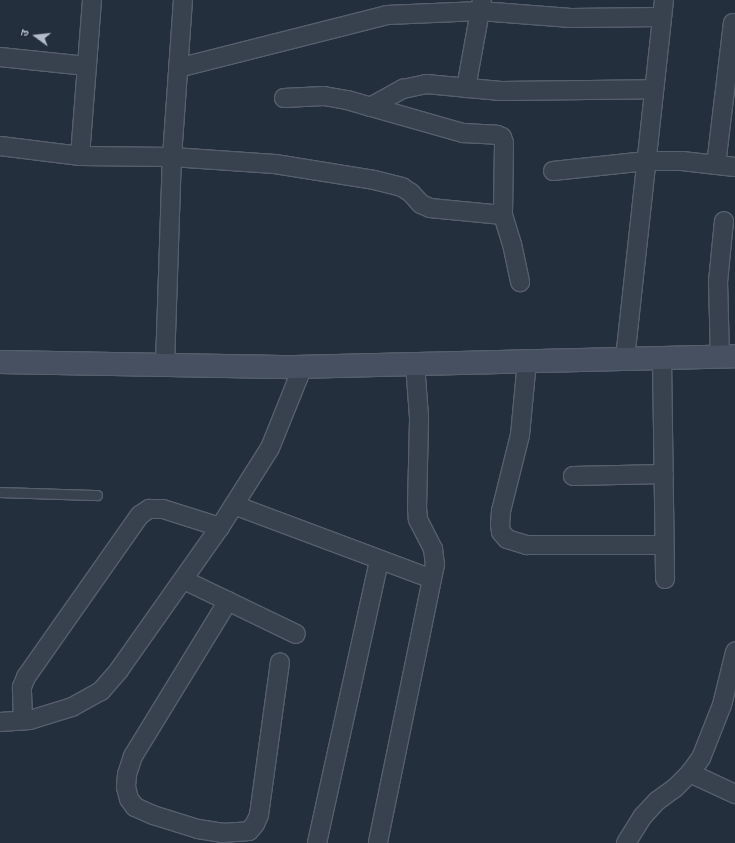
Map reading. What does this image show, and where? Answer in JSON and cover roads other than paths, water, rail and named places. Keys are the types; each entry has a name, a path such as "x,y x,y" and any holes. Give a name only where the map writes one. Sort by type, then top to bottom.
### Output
{"main road":[{"path":"0,362 303,366 728,356"}],"street":[{"path":"80,156 92,0"},
{"path":"165,365 172,157 183,0"},
{"path":"178,68 377,8 387,15 481,6 571,18 663,8 625,359"},
{"path":"466,88 481,6"},
{"path":"716,165 733,23"},
{"path":"0,56 87,66"},
{"path":"370,107 403,89 426,84 501,91 654,89"},
{"path":"284,98 324,96 370,107 463,133 497,135 502,137 504,143 504,215 520,282"},
{"path":"0,146 80,156 172,157 275,164 374,180 406,189 421,204 430,208 504,215"},
{"path":"553,171 646,161 735,167"},
{"path":"724,221 718,282 728,356"},
{"path":"662,358 665,579"},
{"path":"527,361 520,435 501,511 501,532 507,539 527,545 664,545"},
{"path":"378,842 435,565 433,549 418,519 419,417 415,364"},
{"path":"0,722 23,720 72,706 101,691 119,670 184,580 220,527 270,448 303,366"},
{"path":"573,476 664,474"},
{"path":"234,505 432,579"},
{"path":"23,720 22,687 26,677 140,515 149,509 164,509 220,527"},
{"path":"317,843 379,560"},
{"path":"184,580 296,634"},
{"path":"228,601 133,756 127,775 126,787 129,799 135,807 153,815 198,829 222,833 249,831 255,824 259,815 280,662"},
{"path":"626,843 643,816 690,774 701,758 714,729 722,705 735,652"},
{"path":"690,774 735,794"}],"lane":[{"path":"0,492 97,495"}]}
